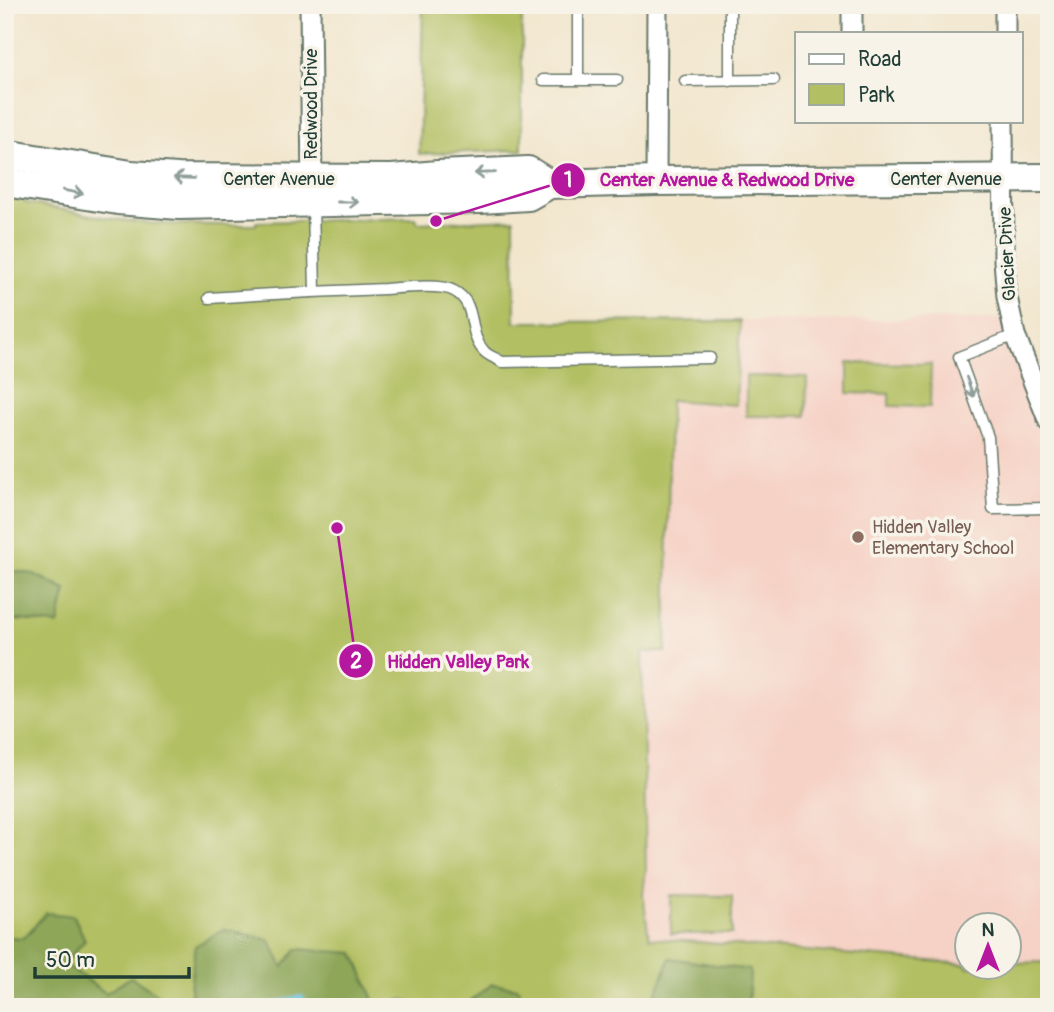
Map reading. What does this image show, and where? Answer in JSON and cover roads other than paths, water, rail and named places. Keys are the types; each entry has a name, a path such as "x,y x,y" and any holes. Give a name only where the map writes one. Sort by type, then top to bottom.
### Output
{"street":[{"name":"Redwood Drive","path":"310,5 312,191"},
{"path":"656,181 657,5"},
{"path":"852,5 852,32"},
{"path":"1005,5 1005,32"},
{"name":"Glacier Drive","path":"1003,122 1004,260 1007,297 1015,335 1049,422"},
{"name":"Center Avenue","path":"5,154 131,175 447,200 528,196 550,184 1049,178"},
{"name":"Center Avenue","path":"5,182 118,200 179,205 312,191"}],"lane":[{"path":"578,5 578,80"},
{"path":"730,5 730,81"},
{"path":"543,80 617,80"},
{"path":"685,81 775,80"},
{"path":"312,191 315,291"},
{"path":"209,298 432,287 454,290 467,302 475,339 485,352 502,362 710,358"},
{"path":"1015,335 959,357 988,437 993,509 1049,508"}],"waterway":[{"path":"265,1007 301,998 308,1007"}],"place":[{"name":"Center Avenue & Redwood Drive","path":"436,221"},
{"name":"Hidden Valley Park","path":"337,528"},
{"name":"Hidden Valley Elementary School","path":"858,537"}]}
